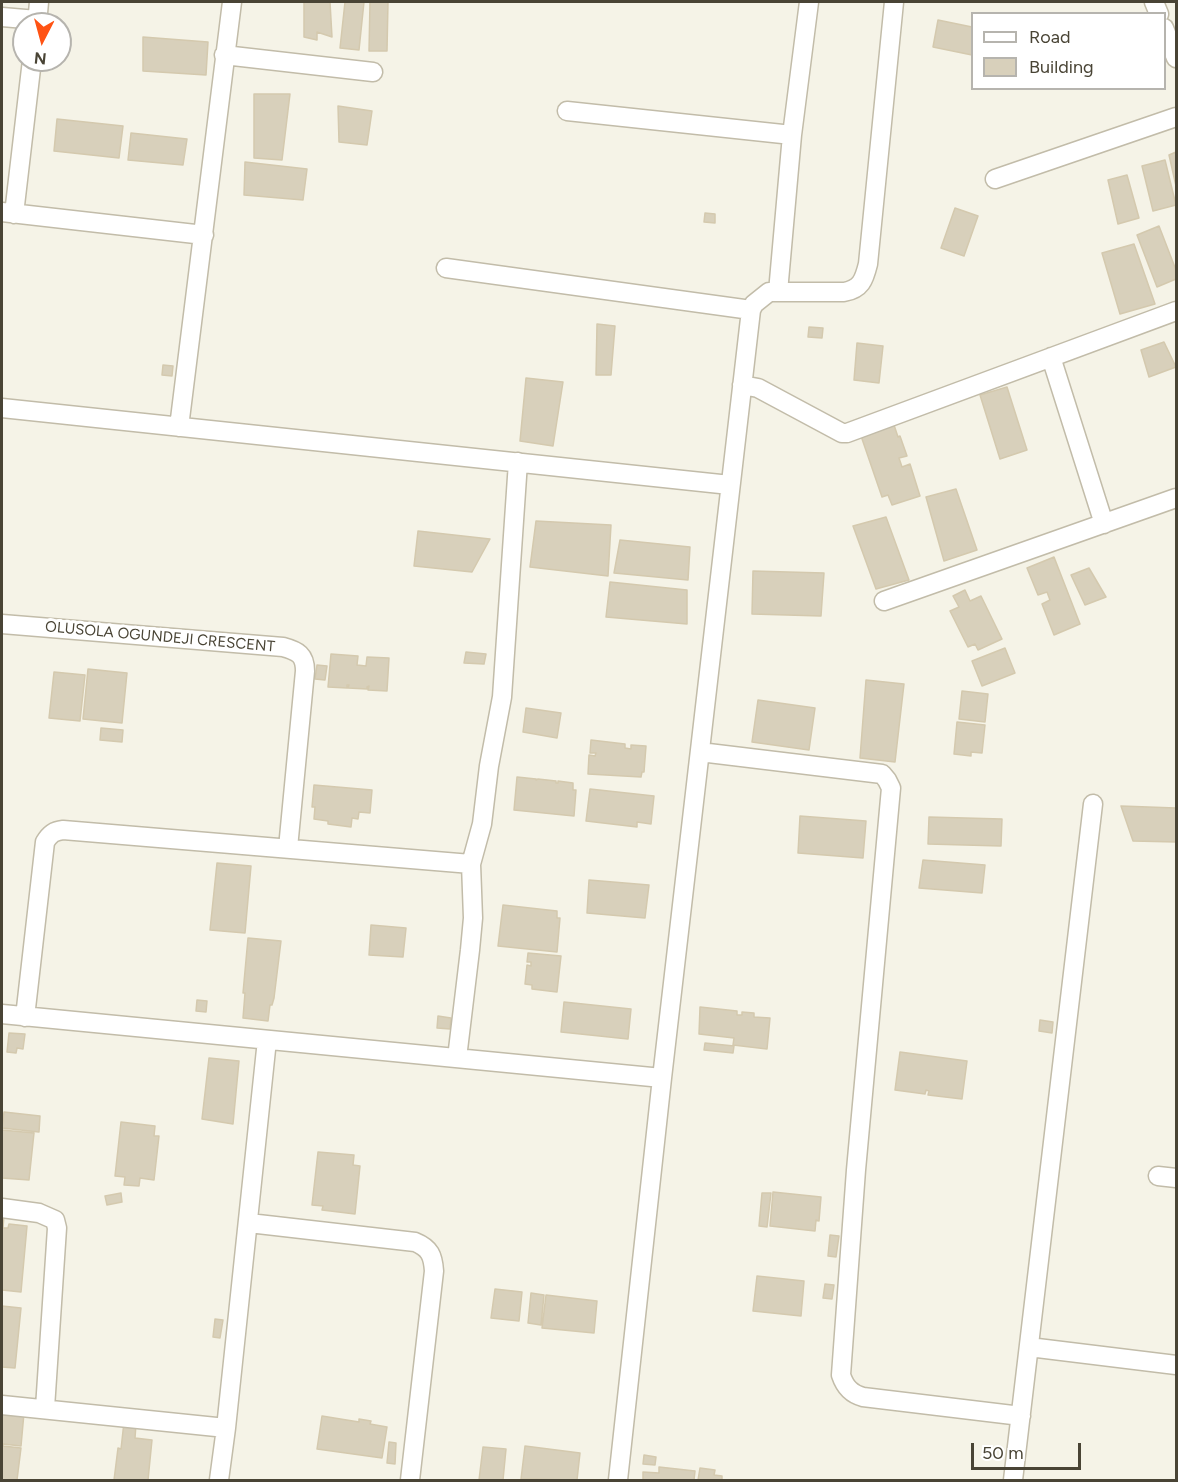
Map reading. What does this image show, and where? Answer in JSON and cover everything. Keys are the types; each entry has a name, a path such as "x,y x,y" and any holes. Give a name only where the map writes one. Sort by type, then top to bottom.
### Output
{"street":[{"path":"179,427 232,2"},
{"path":"778,292 792,135 809,2"},
{"path":"618,1480 662,1078 752,310 754,304 769,292 844,292 861,285 865,277 894,2"},
{"path":"1166,33 1176,58"},
{"path":"224,55 373,72"},
{"path":"30,72 8,213 204,235"},
{"path":"567,111 792,135"},
{"path":"995,180 1046,160 1176,117"},
{"path":"446,268 752,310"},
{"path":"742,385 758,388 842,433 847,433 1176,311"},
{"path":"1051,357 1104,524"},
{"path":"2,408 730,485"},
{"path":"457,1058 473,918 471,864 482,824 490,757 502,697 518,462"},
{"path":"884,601 1176,498"},
{"name":"OLUSOLA OGUNDEJI CRESCENT","path":"2,624 297,650 302,656 305,671 288,848"},
{"path":"700,752 882,774 891,788 856,1170 841,1375 850,1391 864,1398 1021,1416"},
{"path":"1013,1480 1093,804"},
{"path":"24,1017 45,842 55,831 471,864"},
{"path":"2,1014 662,1078"},
{"path":"219,1480 249,1223 267,1040"},
{"path":"2,1208 49,1216 55,1220 57,1228 45,1408"},
{"path":"249,1223 415,1242 424,1246 431,1254 434,1271 410,1480"},
{"path":"1029,1347 1176,1365"},
{"path":"2,1404 226,1428"}],"building":[{"path":"304,2 330,2 332,37 317,32 317,40 304,37"},
{"path":"345,2 364,2 359,50 340,48"},
{"path":"370,2 388,2 387,51 369,51"},
{"path":"938,20 971,27 971,55 933,47"},
{"path":"143,37 208,42 206,75 143,71"},
{"path":"254,94 290,94 282,160 254,158"},
{"path":"338,106 372,111 367,145 339,142"},
{"path":"57,119 123,126 119,158 54,151"},
{"path":"131,133 187,139 183,165 128,160"},
{"path":"1176,152 1176,186 1169,155"},
{"path":"1165,160 1176,205 1153,211 1142,166"},
{"path":"245,162 307,169 303,200 244,195"},
{"path":"1127,175 1139,218 1118,224 1108,180"},
{"path":"955,208 978,216 964,256 941,248"},
{"path":"705,213 715,214 715,223 704,222"},
{"path":"1159,226 1176,270 1176,279 1157,287 1137,235"},
{"path":"1134,244 1155,304 1120,314 1102,253"},
{"path":"597,324 615,326 611,375 596,375"},
{"path":"809,327 823,328 822,338 808,337"},
{"path":"1164,342 1176,367 1149,377 1141,350"},
{"path":"857,343 883,346 879,383 854,380"},
{"path":"163,365 173,366 172,376 162,375"},
{"path":"526,378 563,382 553,446 520,441"},
{"path":"1007,387 1027,450 1000,459 980,395"},
{"path":"893,422 907,456 899,458 902,467 910,464 920,496 892,505 888,495 882,497 860,433"},
{"path":"956,489 977,550 944,561 926,497"},
{"path":"886,517 909,580 876,589 853,526"},
{"path":"536,521 611,525 608,576 530,567"},
{"path":"418,531 490,539 472,572 414,566"},
{"path":"620,540 690,547 688,580 614,573"},
{"path":"1054,557 1080,624 1054,635 1042,604 1050,600 1047,592 1038,595 1027,568"},
{"path":"1089,568 1106,597 1085,605 1071,575"},
{"path":"753,571 824,573 821,616 752,614"},
{"path":"610,582 687,590 687,624 606,617"},
{"path":"965,590 970,601 981,596 1002,639 978,650 975,644 968,647 950,611 959,607 953,596"},
{"path":"1005,648 1015,673 982,686 972,661"},
{"path":"466,652 486,654 484,664 464,663"},
{"path":"331,654 358,656 357,665 366,666 367,657 389,658 387,691 368,690 369,686 367,689 348,688 349,685 347,688 328,687"},
{"path":"317,665 327,666 325,680 315,679"},
{"path":"88,669 127,673 122,723 83,719"},
{"path":"54,672 85,675 80,721 49,718"},
{"path":"866,680 904,684 895,762 860,758"},
{"path":"962,691 988,694 985,722 959,719"},
{"path":"758,700 815,708 809,750 752,742"},
{"path":"526,708 561,713 557,738 523,732"},
{"path":"957,722 985,725 982,753 971,752 971,756 954,754"},
{"path":"101,728 123,730 122,742 100,740"},
{"path":"591,740 625,744 625,748 631,749 631,745 646,746 644,772 641,777 588,774 589,755 595,756 596,753 590,753"},
{"path":"517,777 556,781 556,783 558,781 573,783 573,790 576,790 574,816 514,810"},
{"path":"314,785 372,790 370,813 359,812 358,819 352,818 351,827 328,824 328,821 314,819 315,807 312,807"},
{"path":"590,789 654,796 651,824 637,822 637,827 586,821"},
{"path":"1121,806 1176,808 1176,842 1133,841"},
{"path":"800,816 866,821 863,858 798,853"},
{"path":"929,817 1002,819 1001,846 928,844"},
{"path":"923,860 985,865 982,893 919,888"},
{"path":"217,863 251,866 245,933 210,930"},
{"path":"589,880 649,885 645,918 587,913"},
{"path":"503,905 557,911 557,918 560,918 557,952 498,946"},
{"path":"371,925 406,928 403,957 369,955"},
{"path":"248,938 281,941 274,998 270,1005 268,1021 243,1018"},
{"path":"528,953 561,956 557,992 532,989 532,985 525,984 527,965 531,966 531,962 527,962"},
{"path":"197,1000 207,1001 206,1012 196,1011"},
{"path":"564,1002 631,1009 628,1039 561,1032"},
{"path":"700,1007 737,1011 737,1015 742,1015 742,1012 754,1013 754,1017 770,1018 767,1049 733,1045 734,1038 699,1034"},
{"path":"438,1016 451,1018 450,1029 437,1028"},
{"path":"1040,1020 1053,1022 1052,1033 1039,1031"},
{"path":"9,1033 25,1034 23,1049 17,1048 16,1053 7,1052"},
{"path":"705,1043 734,1046 733,1053 704,1050"},
{"path":"900,1052 967,1061 962,1099 928,1095 929,1091 926,1090 925,1094 895,1090"},
{"path":"209,1058 239,1061 233,1124 202,1119"},
{"path":"4,1112 40,1116 39,1132 2,1128"},
{"path":"121,1122 155,1126 154,1136 159,1136 154,1180 140,1178 139,1186 124,1185 125,1177 115,1176"},
{"path":"2,1130 34,1133 29,1180 2,1178"},
{"path":"318,1152 354,1155 353,1165 360,1166 355,1214 322,1210 323,1206 312,1205"},
{"path":"773,1192 821,1197 819,1221 816,1220 815,1231 770,1226"},
{"path":"121,1193 122,1202 107,1205 105,1196"},
{"path":"762,1193 771,1193 767,1227 759,1226"},
{"path":"2,1214 4,1215 3,1228 8,1228 9,1224 27,1226 21,1292 2,1290"},
{"path":"830,1235 839,1236 836,1257 828,1256"},
{"path":"757,1276 804,1281 801,1316 753,1311"},
{"path":"825,1284 834,1285 832,1299 823,1298"},
{"path":"495,1289 522,1292 519,1321 491,1318"},
{"path":"531,1293 544,1295 541,1325 528,1323"},
{"path":"546,1295 597,1301 594,1333 542,1328"},
{"path":"2,1306 21,1308 15,1368 2,1367"},
{"path":"215,1319 223,1320 220,1338 213,1337"},
{"path":"2,1411 24,1413 21,1446 3,1444 3,1446 21,1448 17,1480 2,1480"},
{"path":"322,1416 359,1422 359,1419 371,1421 370,1424 387,1427 382,1458 317,1449"},
{"path":"124,1422 136,1424 135,1438 152,1440 148,1480 114,1480"},
{"path":"389,1442 396,1443 395,1464 387,1463"},
{"path":"525,1446 580,1453 577,1480 521,1479"},
{"path":"483,1447 506,1449 503,1480 479,1480"},
{"path":"644,1455 656,1457 655,1465 643,1464"},
{"path":"659,1467 695,1471 694,1480 643,1480 643,1472 659,1473"},
{"path":"700,1468 715,1470 714,1475 722,1476 722,1480 698,1480"}]}
